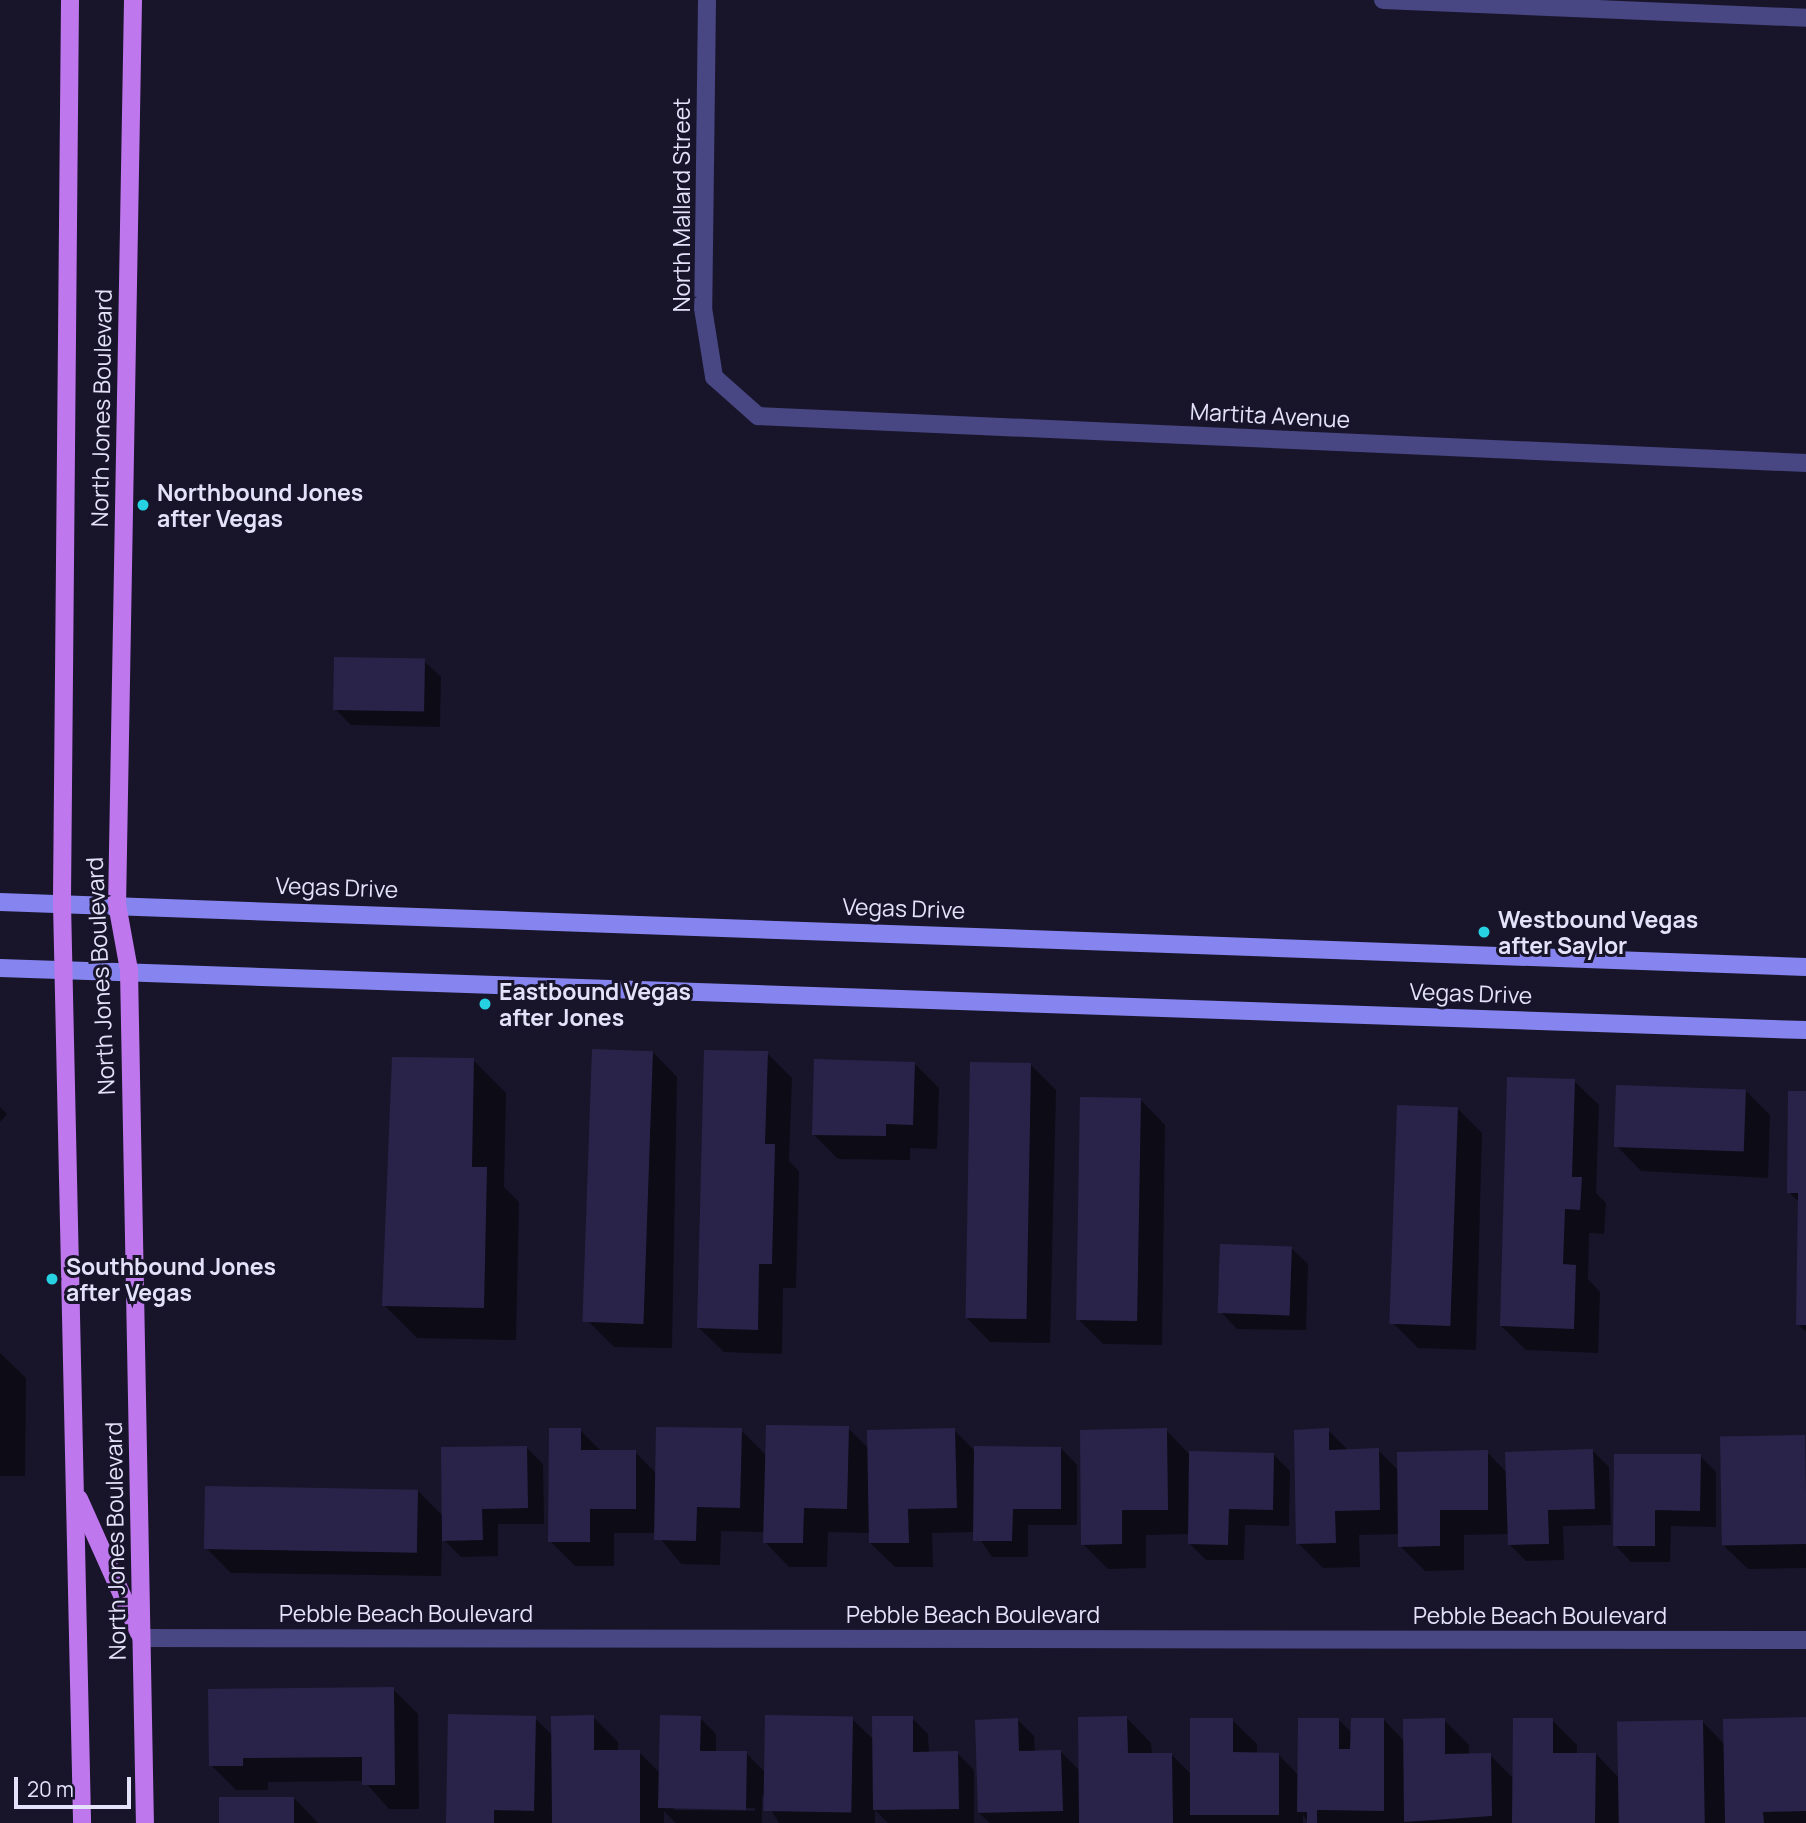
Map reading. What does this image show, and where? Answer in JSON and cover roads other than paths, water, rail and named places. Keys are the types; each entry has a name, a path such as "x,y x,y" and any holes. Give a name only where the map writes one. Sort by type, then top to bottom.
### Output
{"main road":[{"name":"North Jones Boulevard","path":"70,0 62,903 82,1823"},
{"name":"North Jones Boulevard","path":"133,0 117,904 129,970 145,1823"},
{"name":"Vegas Drive","path":"0,902 117,904 1806,967"},
{"name":"Vegas Drive","path":"0,968 129,970 1806,1030"},
{"path":"74,1486 141,1638"}],"street":[{"name":"North Mallard Street","path":"708,0 703,308 714,377 735,402"},
{"path":"1383,0 1806,18"},
{"name":"Martita Avenue","path":"735,402 758,416 1806,463"},
{"name":"Pebble Beach Boulevard","path":"141,1638 1806,1640"}],"place":[{"name":"Northbound Jones after Vegas","path":"143,505"},
{"name":"Westbound Vegas after Saylor","path":"1484,932"},
{"name":"Eastbound Vegas after Jones","path":"485,1004"},
{"name":"Southbound Jones after Vegas","path":"52,1279"}]}
